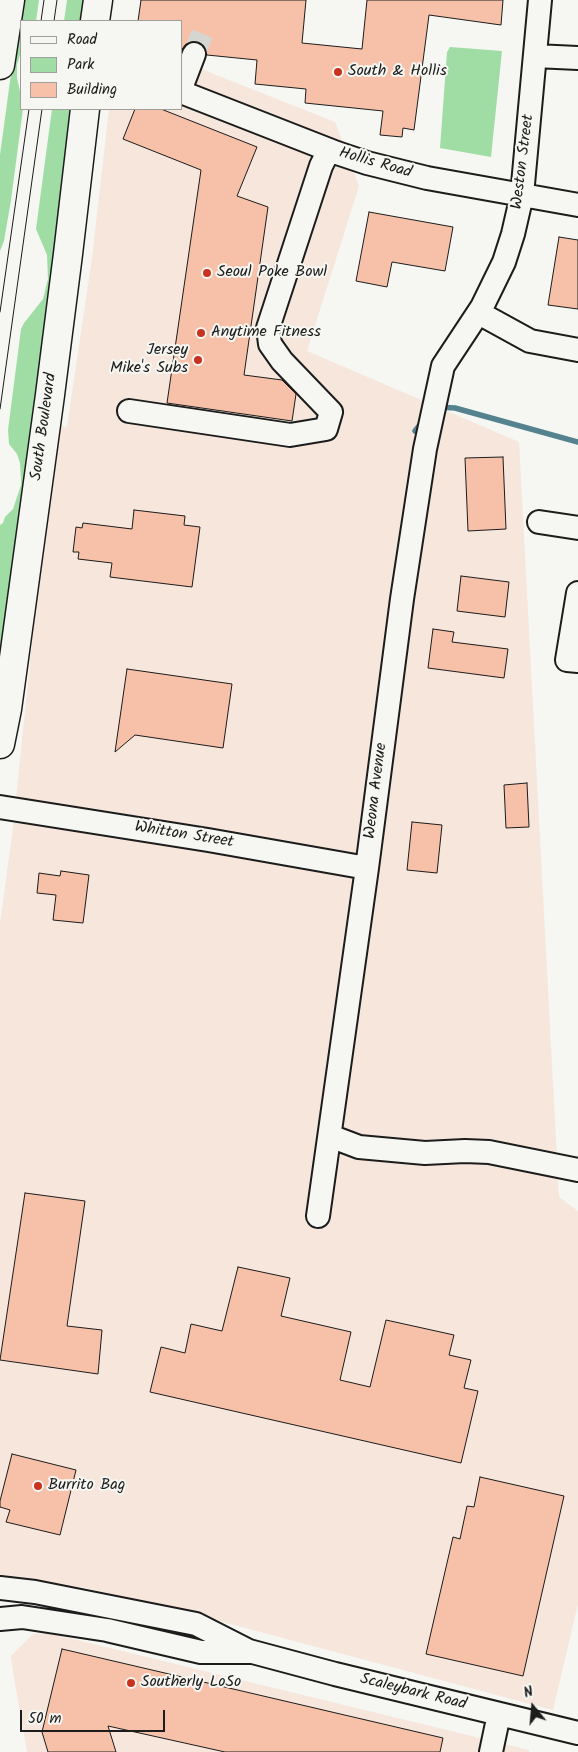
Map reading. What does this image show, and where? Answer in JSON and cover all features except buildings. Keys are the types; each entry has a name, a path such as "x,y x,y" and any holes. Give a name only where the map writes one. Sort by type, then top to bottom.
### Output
{"main road":[{"path":"0,66 10,0"},
{"path":"95,20 98,0"},
{"name":"South Boulevard","path":"0,744 7,709 50,395 85,110"}],"street":[{"name":"Weston Street","path":"443,366 479,313 504,262 513,234 522,195 540,0"},
{"path":"182,85 194,54"},
{"path":"535,56 578,58"},
{"name":"Hollis Road","path":"182,92 328,150 367,163 427,178 578,204"},
{"path":"129,411 290,434 326,429 331,412 282,360 270,344 268,328 321,166 328,150"},
{"path":"479,313 530,341 578,350"},
{"name":"Weona Avenue","path":"318,1216 404,590 425,449 443,366"},
{"path":"539,522 578,528"},
{"path":"578,593 567,660 578,661"},
{"name":"Whitton Street","path":"0,807 208,840 367,868"},
{"path":"330,1136 359,1147 425,1153 489,1152 578,1170"},
{"name":"Scaleybark Road","path":"0,1588 35,1592 196,1624 248,1652 578,1733"},
{"name":"Scaleybark Road","path":"0,1619 22,1617 107,1630 201,1652 248,1652"},
{"path":"491,1752 499,1714"}],"shaded area":[{"path":"182,61 335,122 359,186 307,351 519,442 559,1197 578,1211 578,1604 553,1710 178,1610 86,1588 0,1579 0,924 13,828 34,624 61,426 67,427 92,258 109,110 182,110"},
{"name":"Southerly LoSo","path":"48,1633 529,1750 529,1752 27,1752 11,1656 33,1634"}],"green space":[{"path":"21,0 39,0 36,20 20,20 20,54 17,65 17,78 20,92 20,110 23,110 11,200 4,241 0,251 0,155"},
{"path":"67,0 84,0 81,20 64,20"},
{"path":"450,47 502,51 491,157 440,148 447,52"},
{"path":"52,110 70,110 63,199 0,670 0,525 13,509 21,485 20,463 17,454 9,444 8,430 21,329 43,299 48,279 47,255 36,229"}],"waterway":[{"path":"438,407 455,408 578,442"},
{"path":"415,431 423,421"}],"tunnel":[{"path":"194,54 206,24"}],"tram line":[{"path":"41,20 44,0"},
{"path":"54,20 57,0"},
{"path":"0,312 29,110"},
{"path":"0,409 42,110"}],"place":[{"name":"South & Hollis","path":"338,72"},
{"name":"Seoul Poke Bowl","path":"207,273"},
{"name":"Anytime Fitness","path":"201,333"},
{"name":"Jersey Mike's Subs","path":"198,360"},
{"name":"Burrito Bag","path":"38,1486"},
{"name":"Southerly LoSo","path":"131,1683"}]}
